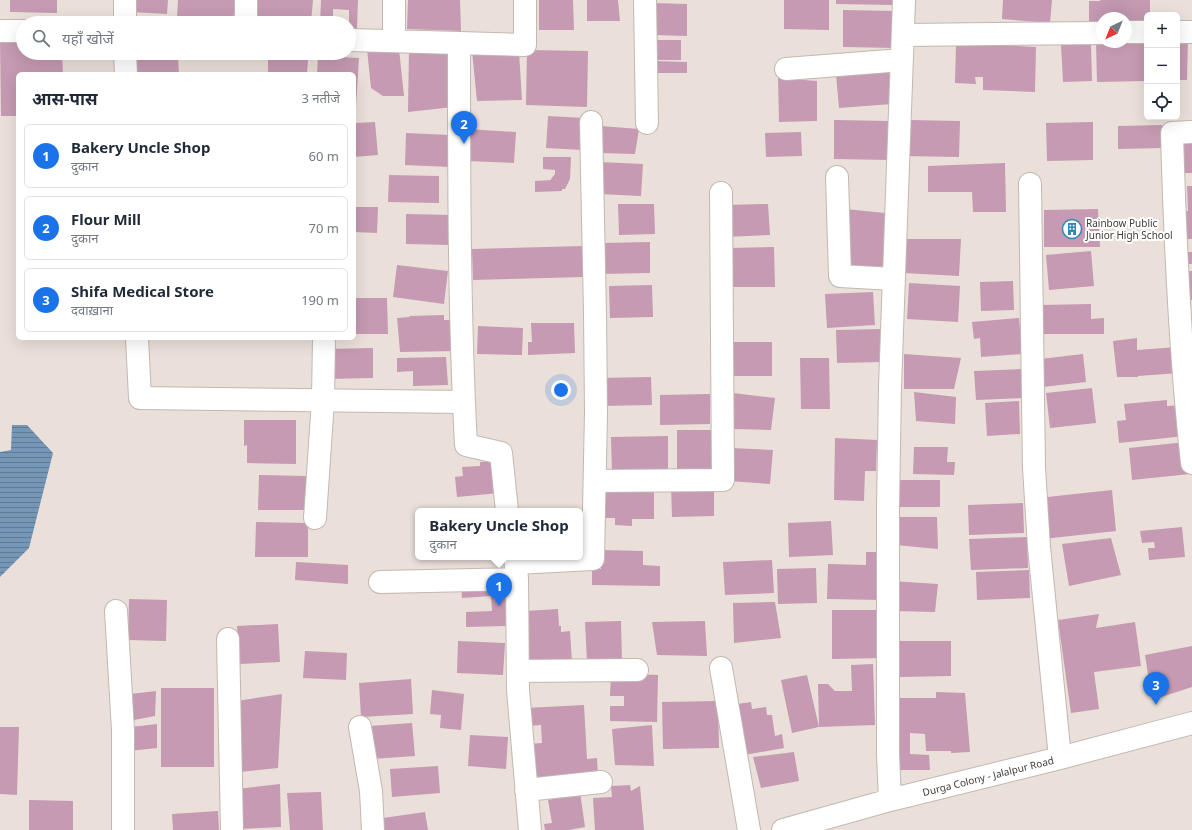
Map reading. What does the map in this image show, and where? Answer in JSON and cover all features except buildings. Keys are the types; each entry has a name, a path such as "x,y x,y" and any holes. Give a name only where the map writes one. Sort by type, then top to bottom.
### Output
{"street":[{"path":"125,0 125,16"},
{"path":"246,0 246,16"},
{"path":"394,0 394,41"},
{"path":"356,40 525,45 524,0"},
{"path":"645,0 647,123"},
{"path":"890,800 888,754 888,508 890,386 904,0"},
{"path":"0,31 16,32"},
{"path":"1132,32 1144,32"},
{"path":"1180,32 1192,32"},
{"path":"902,35 1096,33"},
{"path":"459,43 459,193 466,445 501,454 507,508"},
{"path":"126,60 126,72"},
{"path":"786,69 902,60"},
{"path":"583,560 593,559 595,481 595,313 591,122"},
{"path":"1192,132 1172,134 1174,208 1185,393 1192,463"},
{"path":"837,177 840,276 894,278"},
{"path":"1030,184 1034,468 1039,547 1060,758"},
{"path":"595,481 723,480 721,193"},
{"path":"137,340 140,398 464,402"},
{"path":"314,518 323,400 324,340"},
{"path":"380,582 582,560"},
{"path":"516,566 518,690 530,830"},
{"path":"116,611 123,730 123,830"},
{"path":"228,640 232,830"},
{"path":"721,668 749,830"},
{"path":"518,671 637,670"},
{"name":"Durga Colony - Jalalpur Road","path":"784,830 890,800 1060,758 1192,723"},
{"path":"360,727 371,790 373,830"},
{"path":"526,790 601,782"}],"water":[{"path":"12,425 27,425 53,453 29,548 0,577 0,452 11,450"}],"place":[{"name":"Flour Mill","path":"464,144"},
{"name":"Rainbow Public Junior High School","path":"1072,229"},
{"name":"Bakery Uncle Shop","path":"499,606"},
{"name":"Shifa Medical Store","path":"1156,705"}]}
